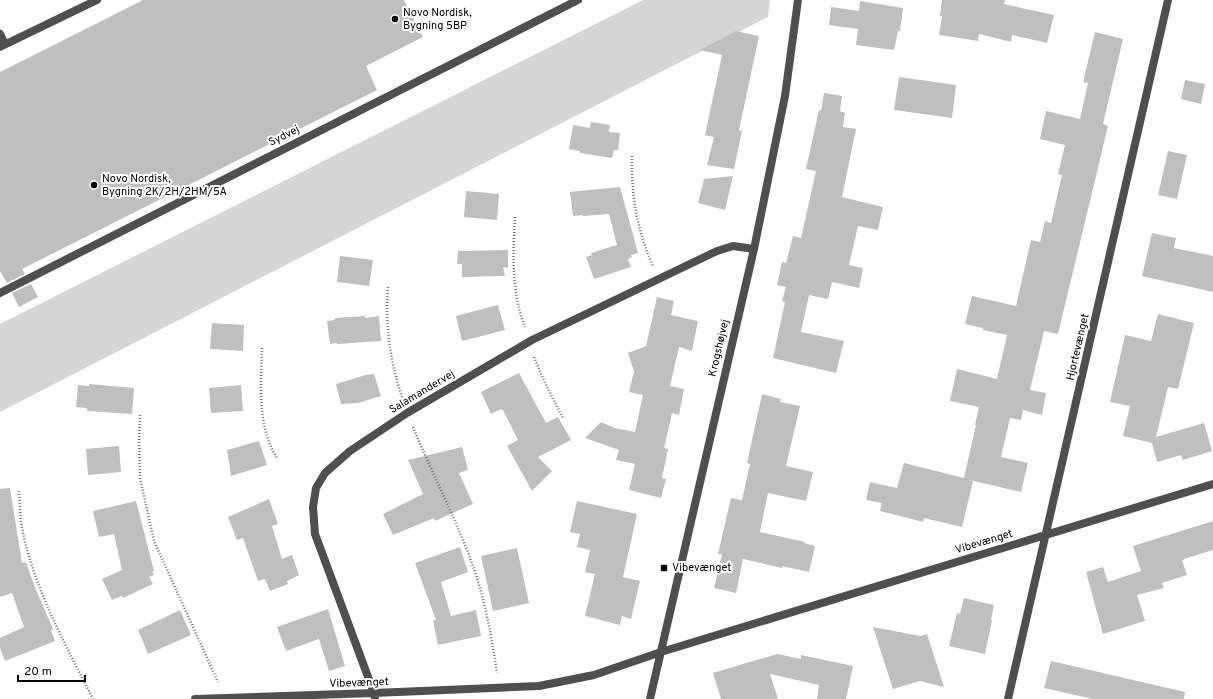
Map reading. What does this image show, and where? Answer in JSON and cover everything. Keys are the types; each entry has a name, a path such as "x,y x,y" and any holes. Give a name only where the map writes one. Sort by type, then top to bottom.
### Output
{"street":[{"path":"0,34 3,46 96,0"},
{"name":"Sydvej","path":"0,293 578,0"},
{"name":"Krogshøjvej","path":"650,699 754,249 785,96 798,0"},
{"name":"Hjortevænget","path":"1008,699 1168,0"},
{"name":"Salamandervej","path":"375,696 316,534 313,508 316,488 325,473 350,451 407,413 531,341 717,251 732,246 754,249"},
{"name":"Vibevænget","path":"195,699 375,696 539,686 594,675 661,652 1213,484"}],"path":[{"path":"632,156 632,175 638,223 646,249 659,279"},
{"path":"514,217 513,263 519,311 531,341 533,355 544,382 563,418"},
{"path":"388,286 387,332 391,357 407,413 422,450 461,534 475,573 482,596 492,643 499,688"},
{"path":"262,348 262,400 265,425 270,447 277,458"},
{"path":"140,415 140,478 154,541 226,698"},
{"path":"19,491 21,521 30,559 46,601 67,648 93,699"}],"shaded area":[{"path":"643,0 770,0 768,17 0,412 0,324"}],"building":[{"name":"Novo Nordisk, Bygning 2K/2H/2HM/5A","path":"143,0 404,0 423,37 366,66 377,90 22,269 25,274 7,283 0,271 0,72"},
{"path":"942,0 1005,0 1004,4 1054,15 1047,43 1012,35 1011,42 979,34 978,41 939,35 942,16 940,16"},
{"path":"860,1 903,8 900,31 898,31 894,50 856,45 858,29 829,25 831,7 859,11"},
{"path":"736,31 759,36 739,130 742,131 734,169 707,165 714,137 705,135 722,55 700,50"},
{"path":"1095,32 1123,39 1103,124 1108,126 1058,334 1044,331 1030,390 1046,393 1042,415 1023,410 1021,420 1010,418 1001,457 1028,463 1021,492 965,479 973,481 962,527 924,518 923,522 880,511 882,503 866,500 870,482 897,488 904,463 964,478 979,407 950,401 957,369 997,379 1007,335 983,330 983,328 965,324 972,296 1016,306 1031,240 1040,242 1045,221 1051,223 1062,175 1058,174 1065,145 1040,139 1046,111 1080,119 1088,83 1083,82"},
{"path":"899,77 956,85 952,118 894,110"},
{"path":"1185,80 1205,84 1201,104 1181,99"},
{"path":"824,93 842,96 840,111 845,113 843,127 856,129 842,197 883,207 878,230 858,226 849,265 863,268 859,288 832,282 828,299 809,295 801,332 844,341 836,373 773,358 785,302 782,301 786,287 777,285 782,262 786,263 793,236 801,238 816,171 806,169 819,110 821,111"},
{"path":"591,122 610,125 609,132 620,133 618,150 614,150 612,158 580,153 580,151 569,149 573,125 590,128"},
{"path":"1168,151 1187,155 1177,199 1158,195"},
{"path":"733,176 725,210 698,203 704,179"},
{"path":"620,187 638,253 631,255 632,257 628,259 631,267 594,279 586,257 592,255 591,253 617,245 609,214 573,216 570,192"},
{"path":"466,191 499,194 497,220 464,217"},
{"path":"1152,233 1176,238 1174,248 1213,256 1213,292 1142,276"},
{"path":"508,250 508,268 503,267 505,276 462,277 462,264 457,264 458,251"},
{"path":"340,256 373,260 369,286 337,282"},
{"path":"31,284 38,297 19,307 12,293"},
{"path":"657,297 674,301 671,315 698,321 692,351 679,347 670,386 684,389 679,415 672,413 664,448 668,449 662,478 666,479 661,498 629,490 635,464 616,460 619,450 585,438 601,422 615,428 635,432 643,395 629,392 634,371 628,353 646,346"},
{"path":"498,305 505,330 462,341 456,316"},
{"path":"1158,314 1194,323 1178,389 1168,387 1156,437 1204,423 1212,451 1183,460 1181,455 1157,462 1152,443 1123,436 1130,406 1110,402 1125,335 1151,341"},
{"path":"365,316 365,318 379,316 381,341 330,344 327,321 335,320 335,318"},
{"path":"212,323 244,325 243,351 210,349"},
{"path":"519,373 546,423 558,417 571,440 538,457 552,471 532,491 507,446 518,440 503,410 501,409 491,414 481,392"},
{"path":"374,374 381,396 358,403 341,404 336,384 365,375"},
{"path":"89,384 134,388 132,414 87,411 87,408 76,407 78,385 89,386"},
{"path":"241,385 243,411 211,413 209,388"},
{"path":"762,394 781,399 780,402 800,406 786,466 813,472 806,501 768,493 760,532 805,542 804,543 815,546 809,572 782,566 782,568 743,559 736,593 714,588 722,554 718,554 731,498 742,500 750,464 747,463"},
{"path":"259,441 267,465 231,476 227,450"},
{"path":"119,446 121,472 88,475 86,449"},
{"path":"462,447 468,470 459,473 473,504 435,521 434,518 393,535 383,514 423,494 408,460"},
{"path":"10,488 22,563 26,562 53,629 51,630 55,641 5,661 0,648 0,638 24,627 12,593 0,597 0,489"},
{"path":"269,499 278,524 272,526 282,559 292,555 299,575 287,581 288,584 270,591 265,579 258,581 243,538 237,540 228,517"},
{"path":"136,501 154,571 152,572 154,575 149,577 153,584 123,598 122,596 112,600 102,579 122,570 114,534 99,537 93,511"},
{"path":"577,501 637,514 623,577 640,581 631,619 622,616 620,625 585,616 595,574 585,572 590,550 577,547 580,534 570,532"},
{"path":"1213,521 1213,550 1182,560 1187,575 1162,583 1164,588 1137,595 1145,621 1103,634 1086,572 1103,567 1108,582 1141,571 1133,546"},
{"path":"460,547 468,572 441,582 451,616 476,610 481,636 438,645 433,620 436,620 415,563"},
{"path":"517,548 529,603 493,611 481,556"},
{"path":"964,598 994,605 985,654 949,646 957,613 960,614"},
{"path":"328,609 345,666 329,671 319,639 286,651 277,627"},
{"path":"180,610 191,635 148,654 138,630"},
{"path":"873,627 920,636 927,634 944,687 920,681 893,689"},
{"path":"777,654 801,659 801,655 853,666 846,699 817,699 819,685 770,674 778,699 721,699 713,673"},
{"path":"1051,661 1185,692 1184,699 1093,699 1044,688"}],"place":[{"name":"Novo Nordisk, Bygning 5BP","path":"395,19"},
{"name":"Novo Nordisk, Bygning 2K/2H/2HM/5A","path":"94,185"},
{"name":"Vibevænget","path":"664,568"}]}
